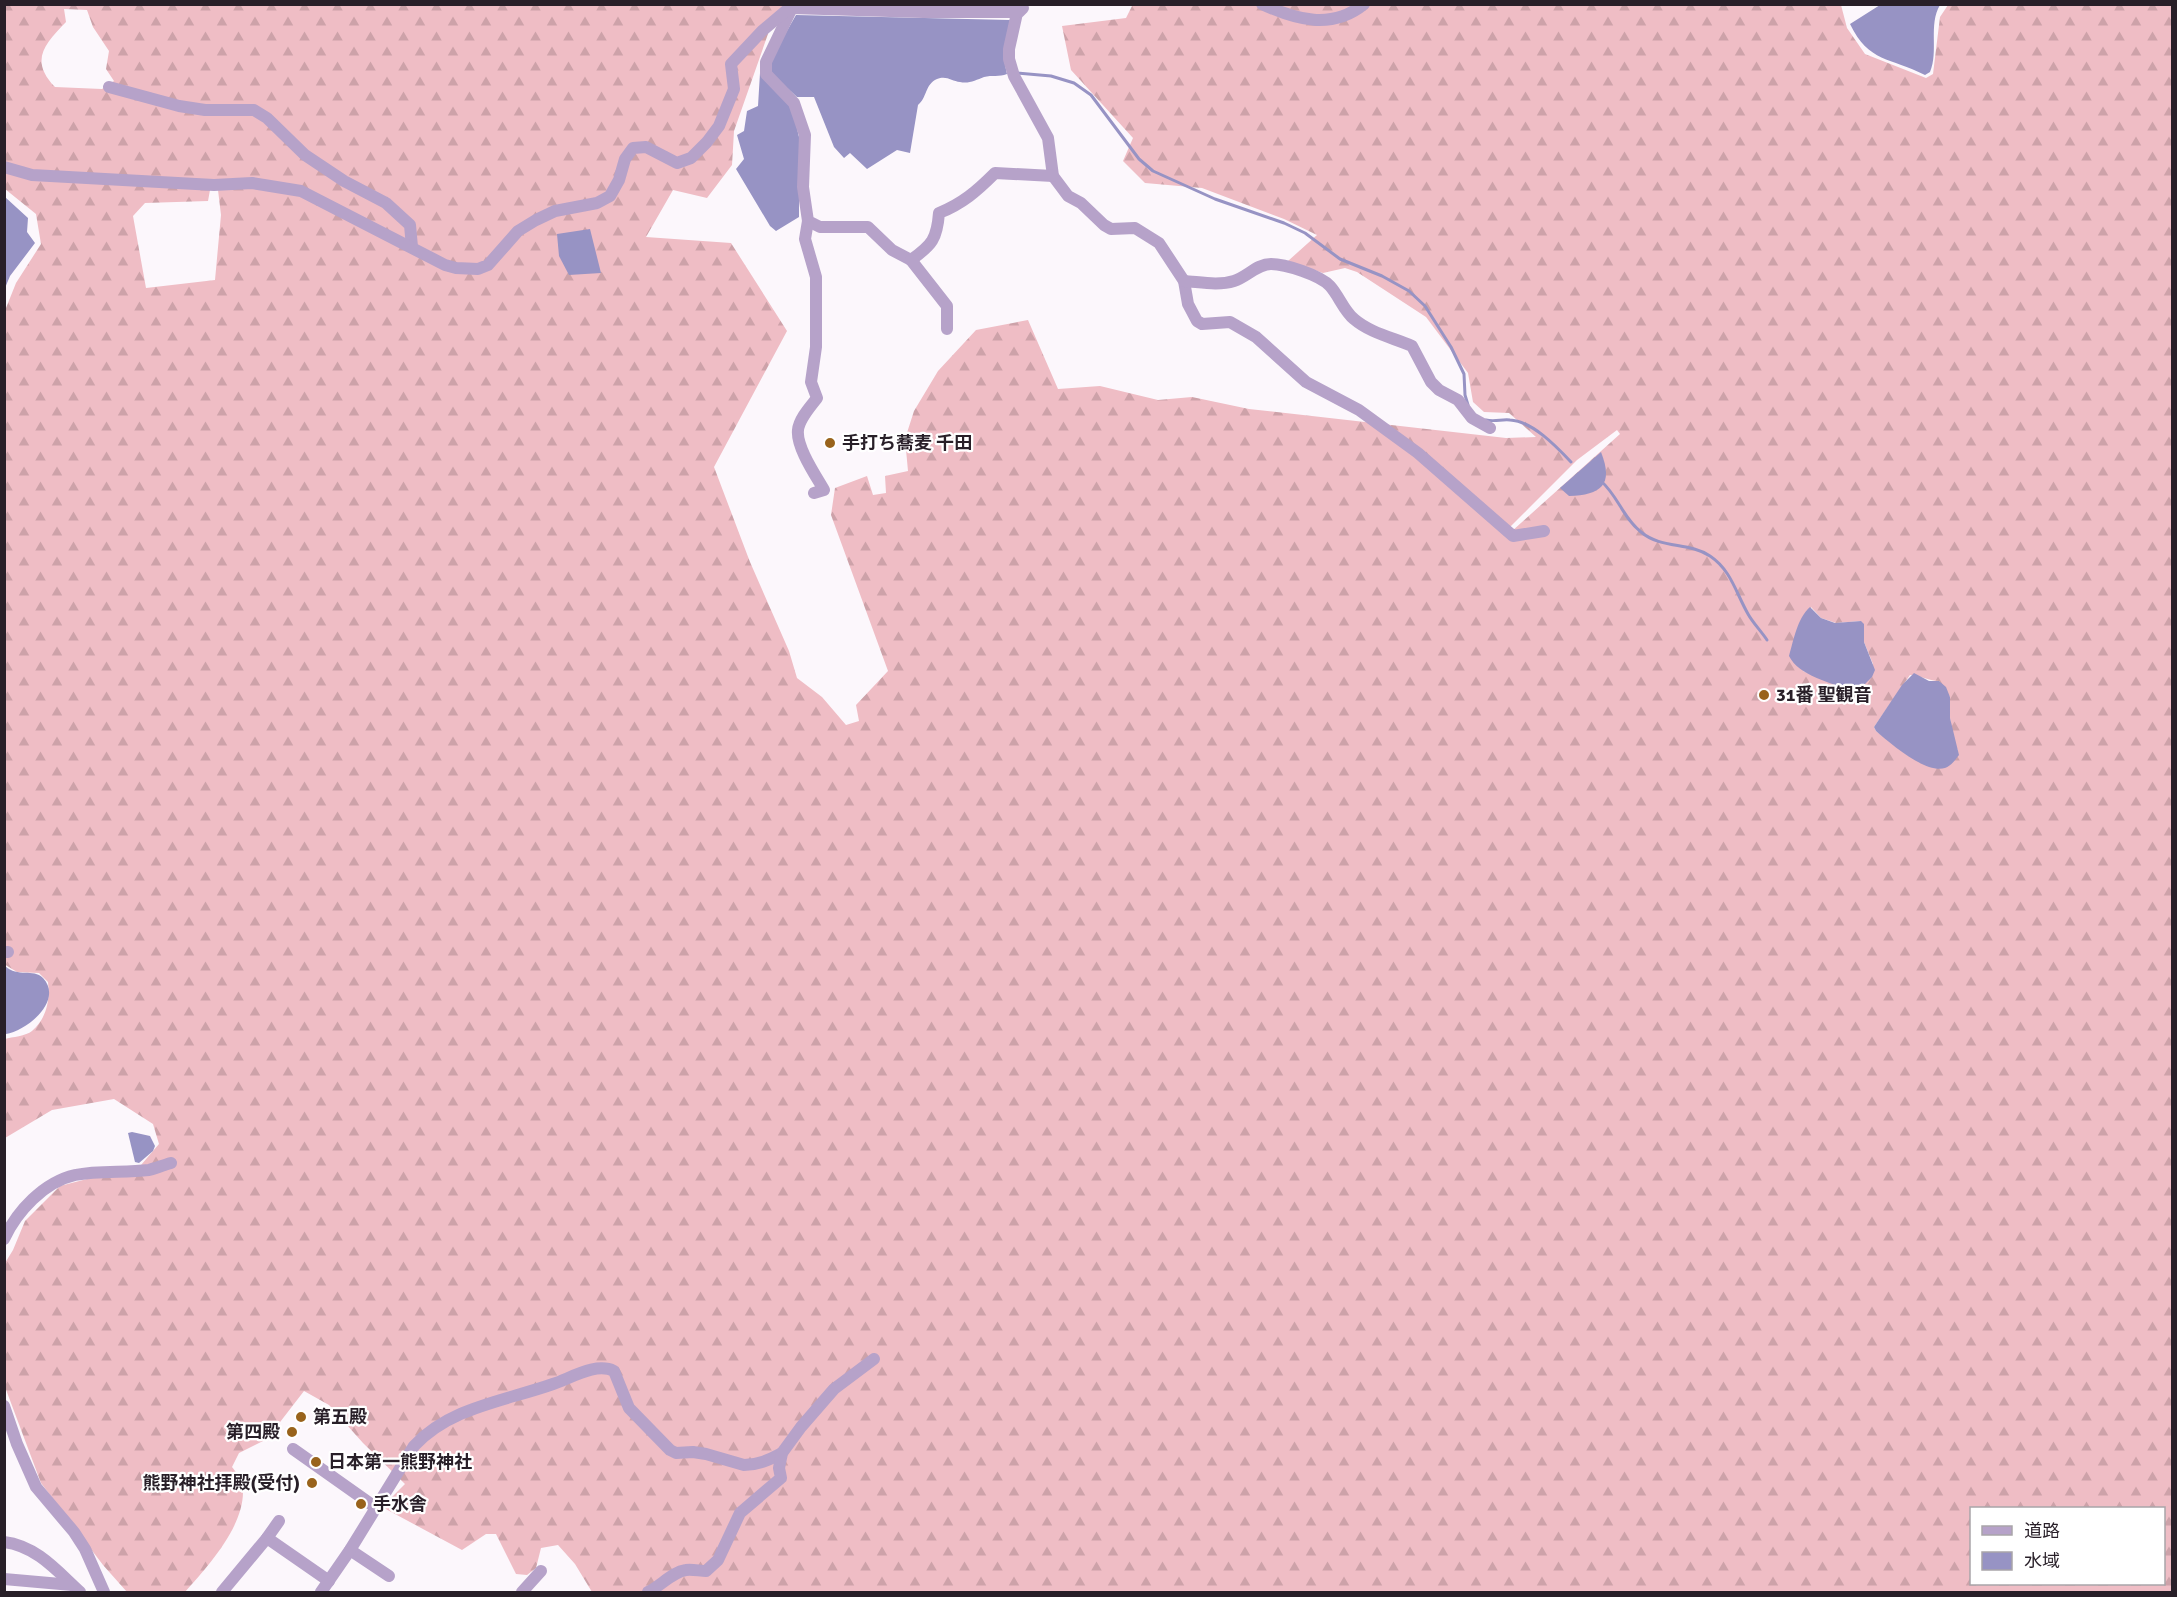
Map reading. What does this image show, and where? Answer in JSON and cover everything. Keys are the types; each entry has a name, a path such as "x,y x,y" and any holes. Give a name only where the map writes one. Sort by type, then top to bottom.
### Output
{"street":[{"path":"992,4 1021,7"},
{"path":"1262,4 1283,14 1304,19 1336,19 1352,14 1364,4"},
{"path":"4,167 32,175 214,185 252,183 301,191 446,265 456,268 477,268 488,265 518,231 536,220 555,211 597,203 610,195 620,180 625,159 633,148 646,147 677,163 691,158 719,126 734,88 731,64 762,31 793,6 923,12 1021,7"},
{"path":"793,6 766,62 766,74 794,103 805,135 803,187 808,221 805,239 816,277 816,348 811,382 817,398 802,418 797,431 805,458 824,490 814,493"},
{"path":"1021,7 1009,49 1013,73 1048,138 1053,176 1068,196 1081,203 1111,229 1135,228 1151,237 1165,251 1184,281 1188,304 1197,321 1202,324 1230,322 1256,337 1306,382 1359,410 1418,453 1513,536 1544,531"},
{"path":"109,87 179,106 205,110 254,110 267,118 305,155 344,181 386,203 410,225 412,247"},
{"path":"910,260 923,251 938,233 939,213 974,194 995,173 1053,176"},
{"path":"808,221 820,227 868,228 892,250 910,260 947,306 946,329"},
{"path":"1184,281 1221,284 1233,282 1268,264 1281,265 1319,278 1329,285 1353,319 1368,328 1412,346 1431,382 1439,390 1458,400 1472,418 1490,428"},
{"path":"4,1239 17,1216 55,1183 74,1175 150,1170 171,1163"},
{"path":"321,1593 351,1550 414,1446 424,1435 486,1403 552,1385 589,1370 607,1367 615,1371 619,1378 629,1408 670,1450 676,1453 706,1454 744,1465 752,1465 768,1461 782,1453 834,1389 874,1359"},
{"path":"4,1406 17,1444 36,1487 74,1532 85,1550 104,1593"},
{"path":"293,1449 375,1507"},
{"path":"648,1593 658,1588 675,1573 687,1570 706,1571 718,1560 740,1514 781,1478 779,1468 782,1453"},
{"path":"222,1593 279,1521"},
{"path":"267,1538 329,1581"},
{"path":"4,1542 30,1550 44,1559 76,1589"},
{"path":"351,1550 389,1576"},
{"path":"522,1593 542,1571"},
{"path":"4,1579 76,1589"}],"green space":[{"path":"1133,4 1841,5 1847,28 1865,54 1926,78 1933,74 1940,17 1948,5 2172,5 2172,1592 592,1592 575,1564 558,1545 541,1548 536,1568 527,1575 516,1574 496,1534 486,1534 462,1550 382,1507 405,1484 363,1443 329,1405 304,1391 267,1439 239,1453 232,1467 242,1482 243,1497 240,1512 225,1542 185,1592 127,1592 103,1565 41,1483 5,1387 5,1263 25,1221 60,1186 141,1165 159,1144 153,1124 114,1099 52,1110 5,1138 5,1039 26,1034 37,1026 44,1015 49,989 48,982 39,973 17,972 4,964 5,308 16,283 41,244 36,214 5,189 5,5 784,5 775,14 734,131 732,165 707,198 673,190 646,237 731,243 787,331 714,467 750,562 789,651 797,678 822,697 846,725 859,721 856,705 888,671 831,515 835,488 867,476 873,495 886,493 885,476 908,471 905,439 914,411 938,371 976,330 1028,320 1058,389 1100,386 1158,400 1192,397 1249,409 1506,438 1536,437 1509,413 1484,412 1473,402 1468,373 1426,317 1357,272 1345,268 1323,273 1288,261 1317,235 1284,219 1202,188 1145,183 1123,161 1133,138 1071,70 1062,26 1126,18","holes":["64,9 87,10 93,27 109,51 106,69 114,81 102,89 55,87 43,69 42,60 46,45 66,22","210,190 218,190 221,215 215,280 146,288 133,216 145,203 208,201","1617,430 1620,434 1512,531 1509,528 1577,460","1811,607 1821,618 1836,623 1861,621 1864,642 1873,664 1850,691 1803,671","1910,675 1939,681 1950,697 1953,739 1958,751 1910,757 1874,727"]}],"water":[{"path":"1880,5 1940,5 1936,13 1934,55 1930,72 1925,75 1873,53 1857,37 1850,24"},
{"path":"796,15 1010,20 1003,55 1007,74 966,82 943,78 933,81 918,105 910,153 897,150 867,169 850,153 844,158 834,147 814,97 797,97 771,73 772,57"},
{"path":"760,73 792,107 799,137 799,217 776,231 770,226 736,169 744,159 737,135 744,131 747,111 758,106"},
{"path":"5,197 28,218 27,232 35,243 10,276 5,288"},
{"path":"590,229 601,273 569,275 559,256 557,234"},
{"path":"1601,452 1606,473 1602,486 1589,493 1569,496 1560,488"},
{"path":"1810,607 1821,618 1835,623 1861,621 1864,624 1864,642 1875,670 1872,677 1858,691 1850,691 1816,678 1800,669 1789,656 1799,623"},
{"path":"1914,673 1929,681 1939,681 1946,687 1950,697 1950,718 1959,755 1945,768 1937,769 1918,762 1890,743 1874,727 1902,685"},
{"path":"5,966 15,972 39,975 48,987 49,996 40,1014 23,1027 6,1034"},
{"path":"128,1133 150,1136 155,1146 153,1151 139,1163 135,1162"}],"waterway":[{"path":"1017,73 1051,76 1074,83 1091,95 1139,159 1153,171 1215,199 1284,223 1305,233 1340,259 1382,276 1409,291 1425,306 1451,347 1464,374 1468,405"},
{"path":"1486,420 1510,420 1527,425 1543,435 1571,462"},
{"path":"1601,481 1641,532 1657,541 1702,552 1717,562 1728,575 1750,617 1767,640"}],"place":[{"name":"手打ち蕎麦 千田","path":"830,443"},
{"name":"31番 聖観音","path":"1764,695"},
{"name":"第五殿","path":"301,1417"},
{"name":"第四殿","path":"292,1432"},
{"name":"日本第一熊野神社","path":"316,1462"},
{"name":"熊野神社拝殿(受付)","path":"312,1483"},
{"name":"手水舎","path":"361,1504"}]}
